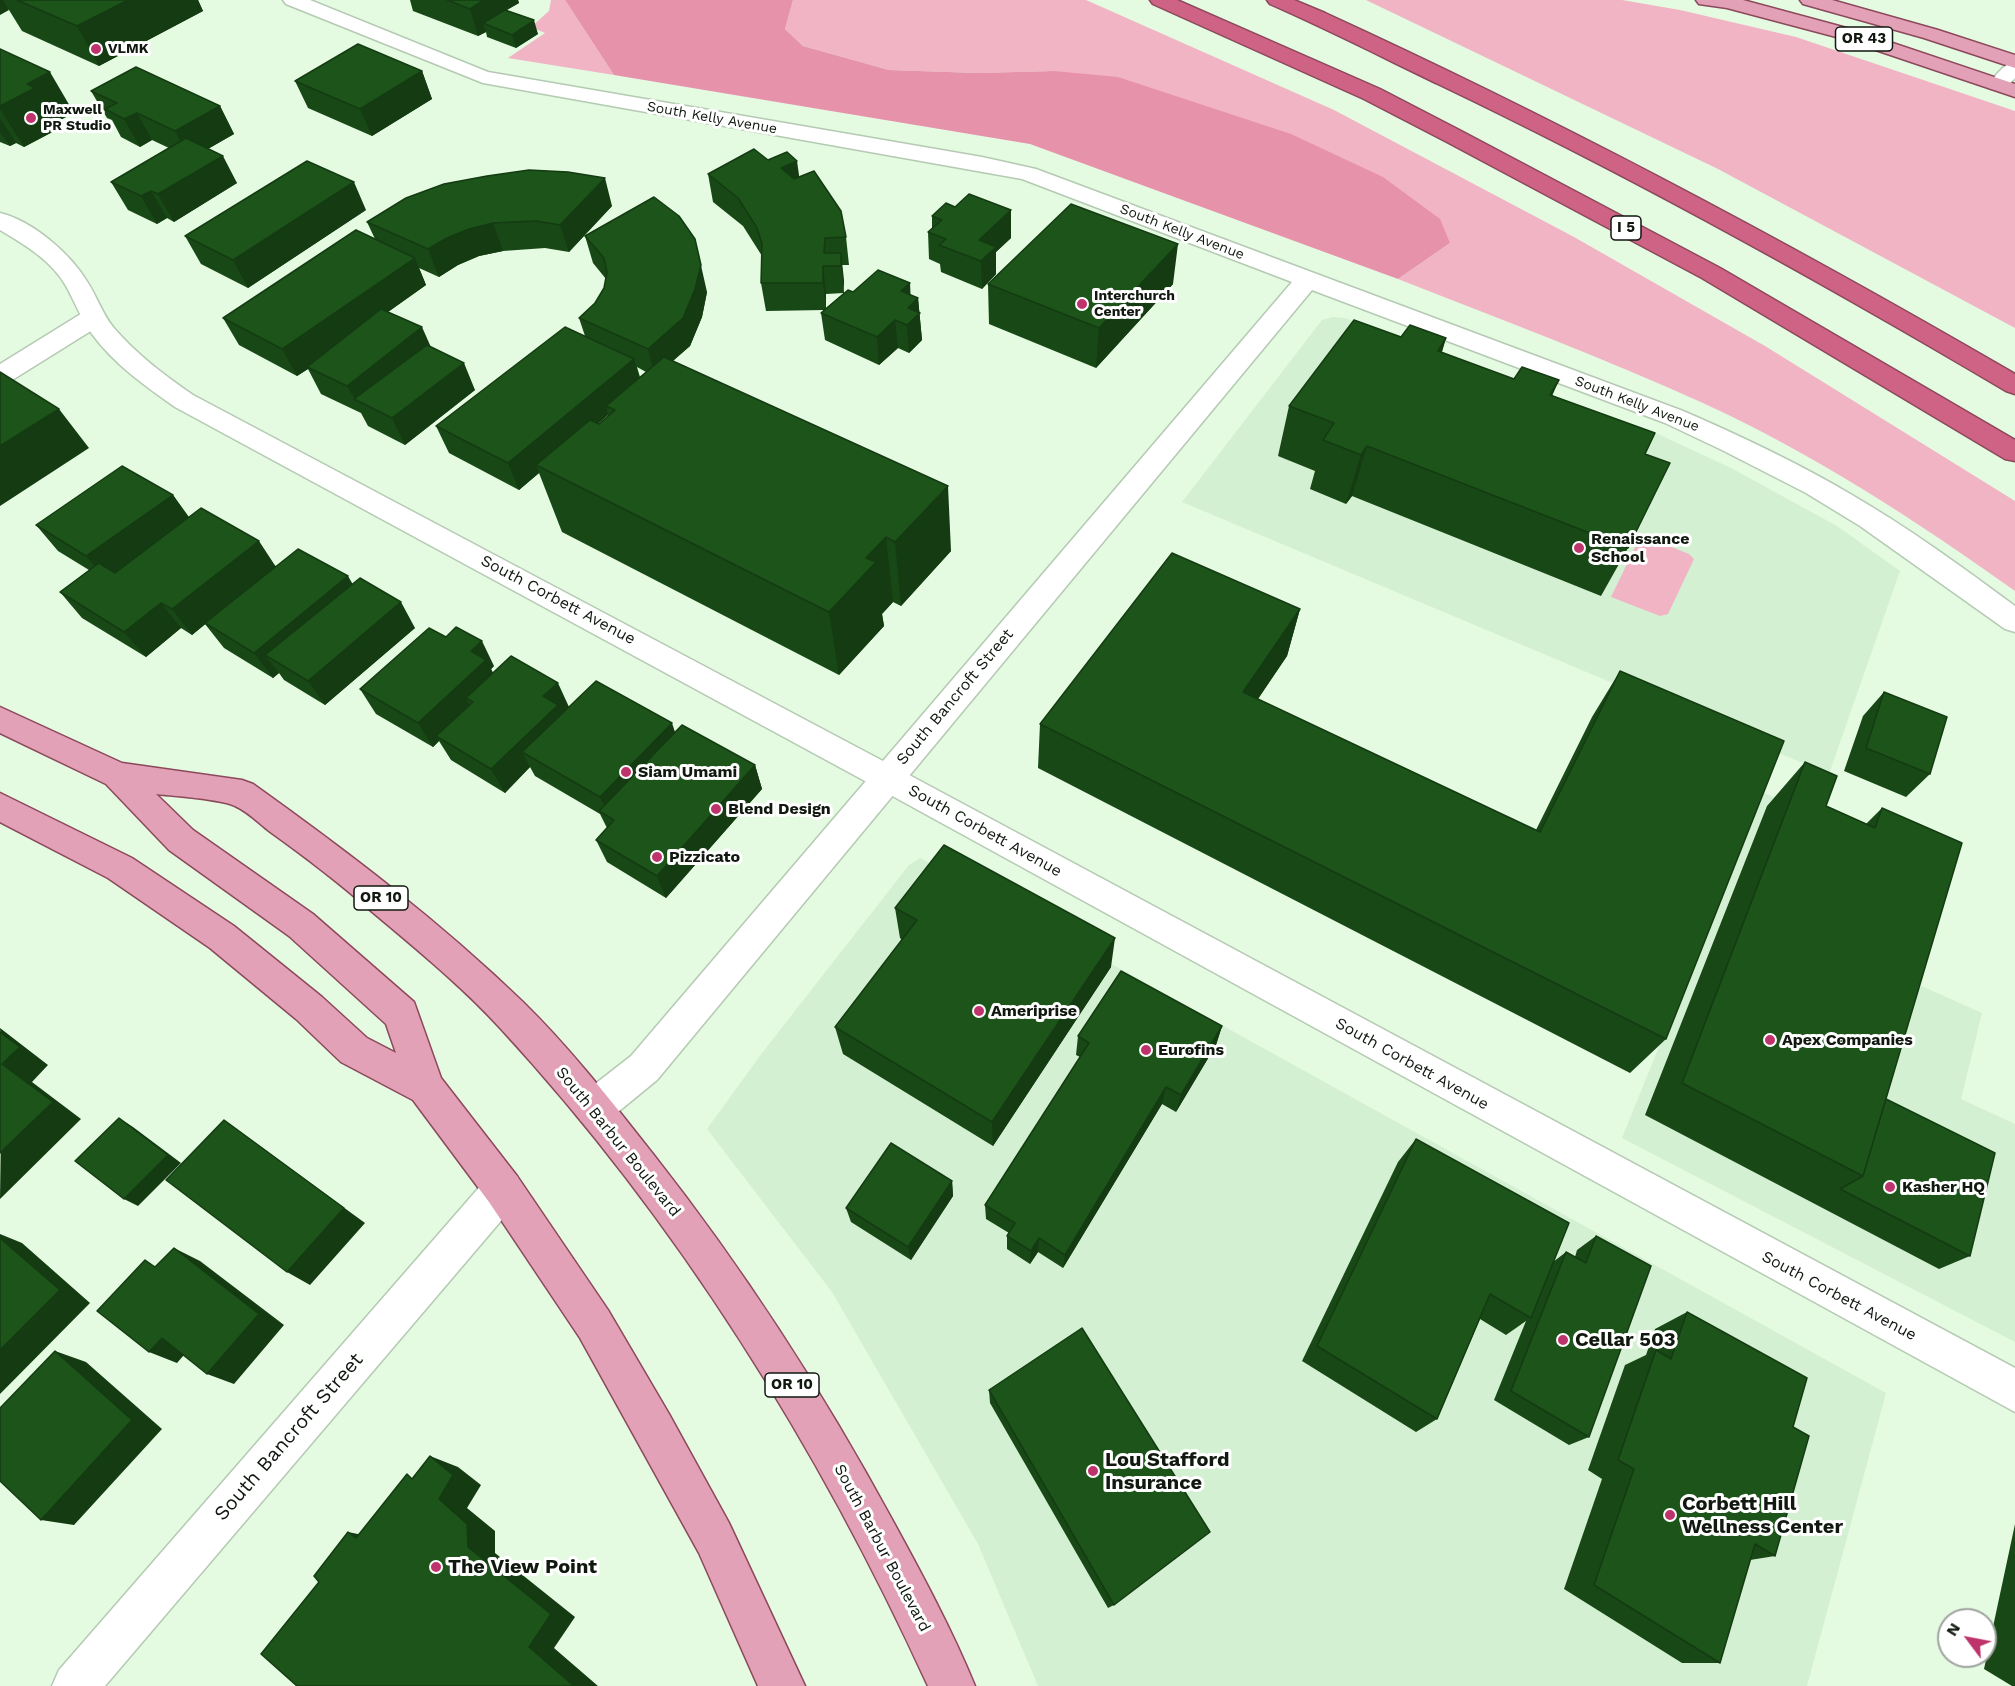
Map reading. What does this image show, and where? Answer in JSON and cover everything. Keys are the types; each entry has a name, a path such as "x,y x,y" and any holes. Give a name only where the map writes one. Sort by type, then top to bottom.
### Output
{"highway":[{"name":"I 5","path":"1160,0 1372,94 1711,273 2015,452"},
{"path":"1288,2 1664,187 1905,320 2015,385"}],"main road":[{"name":"OR 43","path":"1706,0 1723,1 1847,34 2007,88"},
{"name":"OR 43","path":"1810,0 1931,34 2015,62"},
{"name":"South Barbur Boulevard","path":"0,719 117,775 242,793 349,871 433,942 512,1015 594,1108 687,1228 770,1349 852,1490 920,1617 952,1686"},
{"name":"South Barbur Boulevard","path":"117,775 181,840 302,925 401,1014 426,1088 503,1189 594,1324 654,1429 714,1539 782,1686"},
{"path":"0,807 120,868 222,937 309,1008 354,1050 426,1088"}],"street":[{"name":"South Kelly Avenue","path":"293,0 483,77 1029,174 1674,417 1739,446 1841,502 1895,535 2015,621"},
{"name":"South Corbett Avenue","path":"0,220 55,256 68,269 93,318 124,353 150,377 184,401 887,778 2015,1391"},
{"name":"South Bancroft Street","path":"594,1108 644,1068 1308,279"},
{"path":"0,376 93,318"},
{"name":"South Bancroft Street","path":"75,1686 503,1189"}],"lane":[{"path":"2007,88 2015,67"}],"shaded area":[{"path":"551,0 565,0 614,75 508,58 545,33 531,27 549,11"},
{"path":"565,0 793,0 785,29 803,46 889,70 978,73 1054,71 1118,77 1291,134 1383,177 1440,219 1450,243 1398,279 1030,144 614,75"},
{"path":"793,0 1086,0 1334,110 1574,237 1765,346 2015,501 2015,591 1903,514 1786,444 1705,404 1629,371 1398,279 1450,243 1054,71 978,73 889,70 803,46 785,29"},
{"path":"1366,0 1622,0 1680,10 1796,37 2015,111 2015,328 1718,169"},
{"name":"Renaissance School","path":"1333,317 1345,318 1660,435 1731,468 1837,526 1900,571 1829,774 1182,502 1322,320"},
{"path":"1641,535 1689,554 1694,559 1668,614 1660,616 1611,597"},
{"path":"1762,792 1924,863 1888,971 1982,1013 1961,1099 2015,1124 2015,1342 1622,1138"},
{"path":"920,858 1886,1393 1807,1686 1038,1686 978,1544 832,1292 707,1129 762,1053 909,865"}],"building":[{"path":"17,0 128,0 77,26"},
{"path":"447,0 484,0 470,9"},
{"path":"505,10 534,20 512,35 483,23"},
{"path":"358,44 422,71 360,109 295,81"},
{"path":"0,49 50,72 27,84 35,88 0,106"},
{"path":"136,67 220,106 175,131 137,113 124,119 105,109 117,103 91,91"},
{"path":"186,138 223,156 158,194 151,191 141,196 111,182"},
{"path":"754,149 768,160 787,152 797,161 781,168 794,179 814,171 841,211 846,237 825,238 824,253 841,253 841,266 823,266 823,283 761,283 762,244 757,228 738,198 708,174"},
{"path":"307,161 354,182 233,260 185,236"},
{"path":"529,170 568,172 605,178 560,225 536,221 493,223 469,229 428,249 367,222 406,198 444,184"},
{"path":"969,194 1011,210 979,240 996,247 981,261 939,245 946,239 928,232 942,220 932,216 946,203 955,207"},
{"path":"654,197 679,216 695,239 701,265 695,289 683,318 648,349 579,318 595,303 604,288 607,272 604,258 585,236"},
{"path":"1071,204 1178,244 1099,328 988,284"},
{"path":"356,230 415,258 282,349 223,318"},
{"path":"878,270 910,283 901,291 918,298 908,308 920,313 907,325 895,320 877,337 821,313 848,290 853,292"},
{"path":"381,309 422,327 347,386 307,367"},
{"path":"1354,320 1401,337 1410,325 1446,338 1438,351 1514,379 1522,367 1559,380 1550,395 1655,433 1645,454 1670,463 1628,548 1367,446 1361,455 1323,440 1334,423 1289,406"},
{"path":"565,327 634,359 508,463 436,426"},
{"path":"427,345 464,363 392,418 354,399"},
{"path":"664,357 948,486 895,542 886,537 866,558 876,562 829,612 536,465 590,420 599,424 615,410 606,406"},
{"path":"0,372 59,409 0,446"},
{"path":"122,466 173,495 86,556 36,525"},
{"path":"201,508 259,541 172,609 161,603 124,632 60,592 99,563 115,573"},
{"path":"298,549 348,576 254,653 205,623"},
{"path":"1172,553 1300,609 1243,692 1540,832 1620,671 1784,741 1666,1039 1040,724"},
{"path":"360,578 401,602 308,681 265,655"},
{"path":"456,627 482,641 471,651 486,660 418,723 360,689 429,628 446,637"},
{"path":"511,656 558,683 543,696 558,705 491,769 436,736 473,702 466,698"},
{"path":"596,681 672,723 600,797 522,752"},
{"path":"1884,692 1947,717 1930,774 1866,748"},
{"path":"682,725 755,765 657,876 596,840 614,820 599,811"},
{"name":"Apex Companies","path":"1805,762 1837,776 1826,806 1875,828 1882,808 1962,843 1863,1176 1682,1083"},
{"name":"Ameriprise","path":"944,845 1115,938 992,1122 835,1027 917,920 895,908"},
{"path":"1121,971 1222,1026 1181,1095 1166,1087 1065,1255 1039,1238 1031,1251 1007,1236 1015,1223 985,1205 1089,1043 1078,1036"},
{"path":"0,1032 20,1047 2,1064 53,1102 0,1153"},
{"path":"1886,1099 1995,1153 1970,1256 1840,1189 1863,1176"},
{"path":"119,1118 168,1155 124,1199 75,1161"},
{"path":"224,1120 344,1208 287,1272 166,1180"},
{"path":"1416,1139 1569,1223 1531,1318 1490,1294 1437,1419 1317,1346"},
{"path":"891,1143 952,1181 908,1247 846,1208"},
{"name":"Cellar 503","path":"1596,1236 1651,1266 1589,1437 1511,1391 1566,1252 1586,1263"},
{"path":"0,1238 60,1290 0,1350"},
{"path":"174,1248 259,1314 207,1374 162,1338 149,1352 97,1311 145,1260 155,1267"},
{"name":"Corbett Hill Wellness Center","path":"1687,1312 1807,1378 1793,1427 1809,1436 1775,1556 1755,1544 1720,1663 1594,1585 1634,1469 1618,1460 1656,1350 1671,1359"},
{"name":"Lou Stafford Insurance","path":"1082,1328 1210,1532 1114,1605 989,1390"},
{"path":"55,1351 132,1420 41,1520 0,1481 0,1408"},
{"name":"The View Point","path":"430,1456 453,1475 439,1499 467,1524 468,1547 551,1614 529,1647 574,1686 297,1686 261,1654 319,1582 314,1576 348,1532 356,1538 407,1474 412,1479"}],"place":[{"name":"VLMK","path":"96,49"},
{"name":"Maxwell PR Studio","path":"31,118"},
{"name":"Interchurch Center","path":"1082,304"},
{"name":"Renaissance School","path":"1579,548"},
{"name":"Siam Umami","path":"626,772"},
{"name":"Blend Design","path":"716,809"},
{"name":"Pizzicato","path":"657,857"},
{"name":"Ameriprise","path":"979,1011"},
{"name":"Apex Companies","path":"1770,1040"},
{"name":"Eurofins","path":"1146,1050"},
{"name":"Kasher HQ","path":"1890,1187"},
{"name":"Cellar 503","path":"1563,1340"},
{"name":"Lou Stafford Insurance","path":"1093,1471"},
{"name":"Corbett Hill Wellness Center","path":"1670,1515"},
{"name":"The View Point","path":"436,1567"}]}
